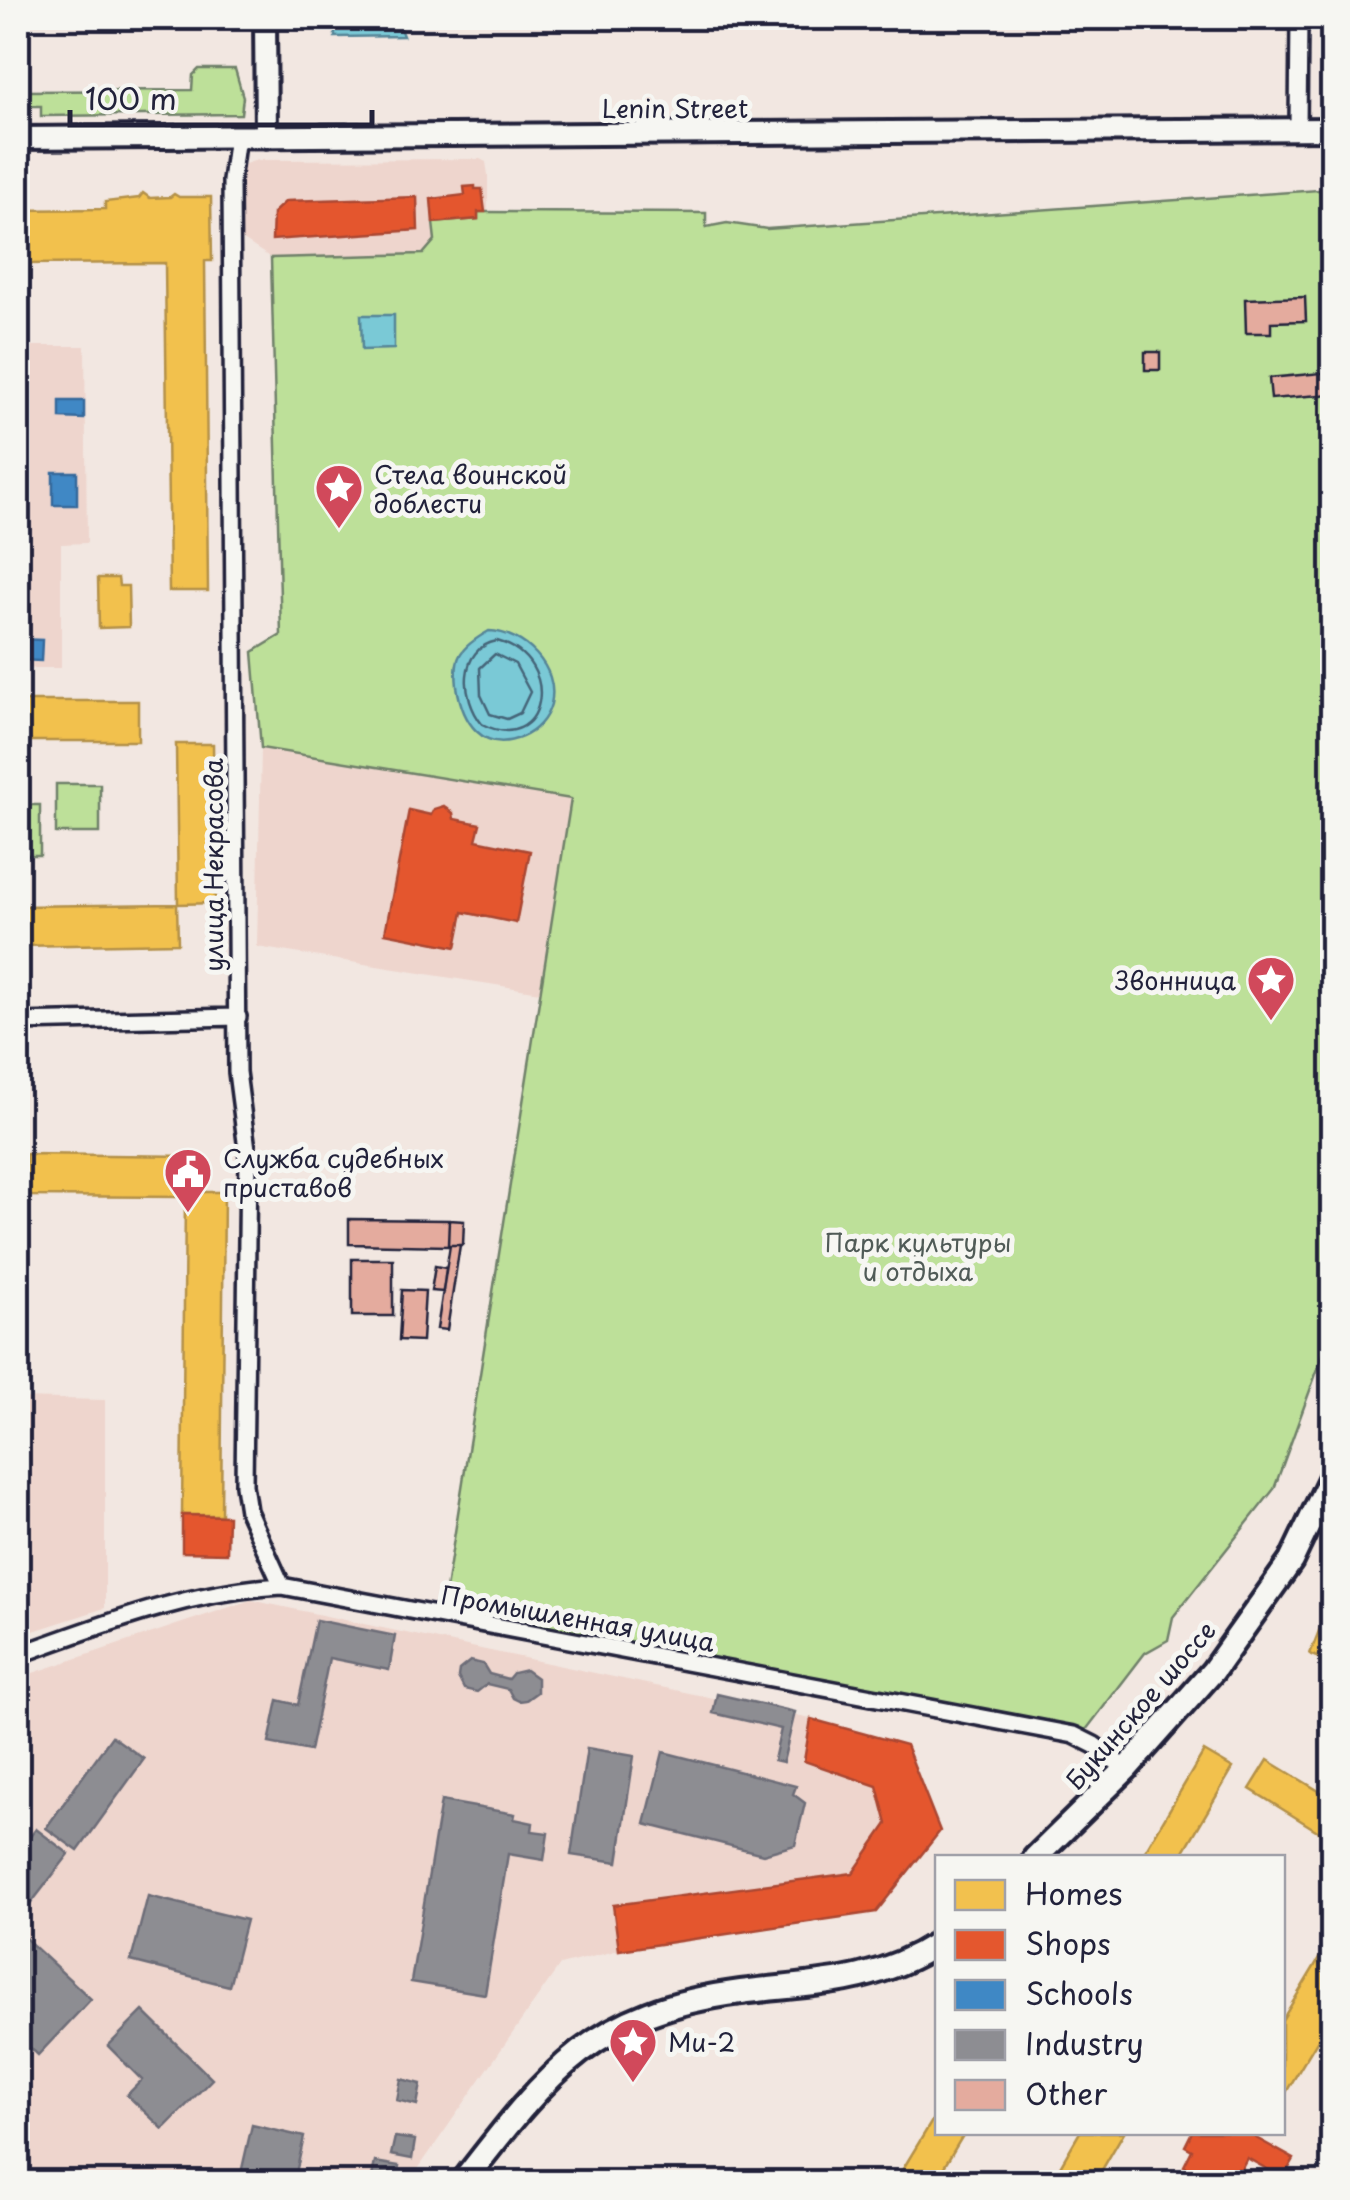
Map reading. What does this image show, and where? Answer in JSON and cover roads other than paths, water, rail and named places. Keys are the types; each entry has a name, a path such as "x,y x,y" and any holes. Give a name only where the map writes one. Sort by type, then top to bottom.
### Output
{"main road":[{"name":"Букинское шоссе","path":"1038,1855 1126,1769 1213,1671 1291,1561 1332,1474"},
{"path":"464,2182 544,2082 603,2034 692,2001 740,1992 833,1984 876,1974 935,1944"}],"street":[{"path":"265,18 266,137"},
{"path":"1298,18 1298,128"},
{"name":"Lenin Street","path":"18,138 1332,129"},
{"name":"улица Некрасова","path":"238,136 231,181 238,1089 248,1157 244,1485 248,1511 282,1586"},
{"path":"18,1022 238,1017"},
{"name":"Промышленная улица","path":"18,1655 132,1614 236,1589 282,1586 1074,1735 1126,1769"}],"water":[{"path":"335,18 396,18 403,36 335,37"},
{"path":"361,315 394,315 394,349 362,350"},
{"path":"489,631 526,645 550,677 551,704 540,724 508,741 485,738 476,731 464,711 457,686 460,655"}],"place":[{"name":"Стела воинской доблести","path":"339,530"},
{"name":"Звонница","path":"1271,1022"},
{"name":"Служба судебных приставов","path":"188,1214"},
{"name":"Ми-2","path":"633,2084"}],"park label":[{"name":"Парк культуры и отдыха","path":"918,1256"}]}
